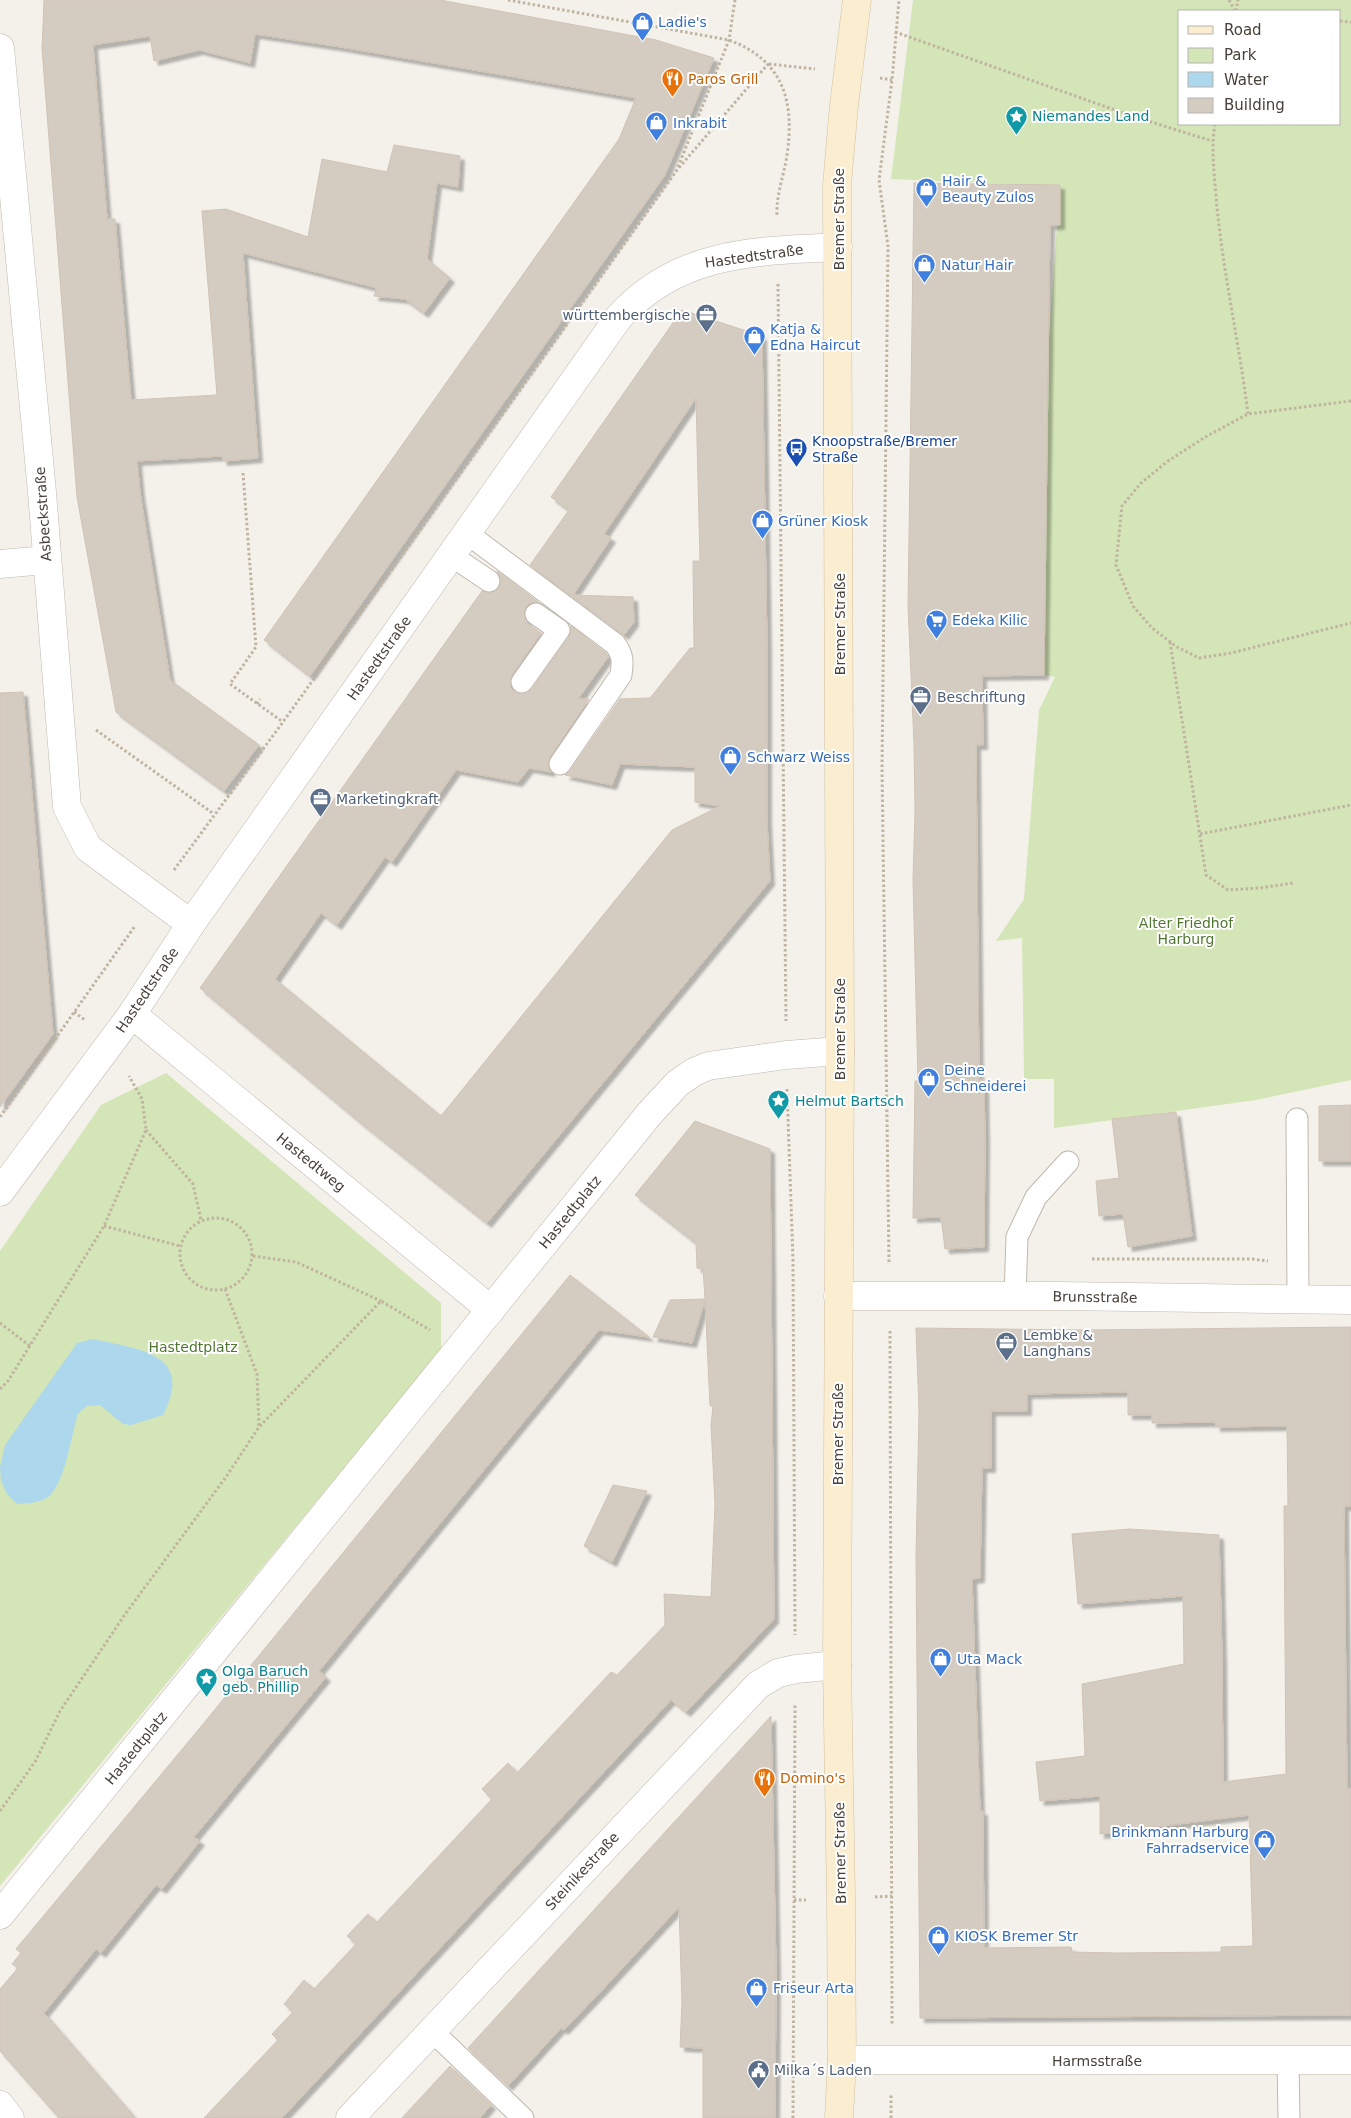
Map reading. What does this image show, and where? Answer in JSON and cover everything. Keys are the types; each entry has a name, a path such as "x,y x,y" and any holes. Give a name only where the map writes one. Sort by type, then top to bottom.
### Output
{"main road":[{"name":"Bremer Straße","path":"839,2118 842,2060 842,1898 837,1665 840,1051 837,185 844,105 857,0"}],"street":[{"name":"Asbeckstraße","path":"0,48 41,482 67,807 88,848 191,924"},
{"name":"Hastedtstraße","path":"0,1192 132,1014 191,924 468,534 619,317 632,303 659,282 694,265 778,250 838,247"},
{"path":"0,564 46,560"},
{"name":"Hastedtweg","path":"132,1014 491,1310"},
{"name":"Hastedtplatz","path":"0,1915 650,1113 678,1083 694,1072 708,1066 786,1055 840,1051"},
{"name":"Brunsstraße","path":"838,1296 1351,1300"},
{"name":"Steinikestraße","path":"350,2118 758,1685 778,1673 796,1669 837,1665"},
{"name":"Harmsstraße","path":"842,2060 1351,2060"},
{"path":"0,2105 10,2118"}],"lane":[{"path":"468,534 614,644 622,654 621,675 560,764"},
{"path":"452,556 489,581"},
{"path":"522,682 559,630 536,614"},
{"path":"1296,1119 1298,1299"},
{"path":"1015,1296 1017,1237 1036,1197 1068,1162"},
{"path":"432,2031 523,2118"},
{"path":"1288,2061 1289,2118"}],"path":[{"path":"508,0 729,40 758,54 777,76 787,95 790,120 787,155 776,202 777,218"},
{"path":"677,170 729,40 735,0"},
{"path":"891,2118 892,1896 889,1296 882,768 888,246 879,180 892,80 899,0"},
{"path":"895,32 1122,112 1212,141"},
{"path":"768,64 801,68"},
{"path":"170,876 283,722 677,170 768,64"},
{"path":"1215,125 1212,141 1220,242 1242,367 1248,414"},
{"path":"778,250 786,1055 792,1260 796,1669 793,2118"},
{"path":"1351,401 1248,414 1207,436 1168,461 1141,483 1122,506 1116,565 1133,606 1152,628 1199,658 1231,653 1351,623"},
{"path":"243,473 256,647 230,684 283,722"},
{"path":"1170,641 1206,875 1228,890 1294,883"},
{"path":"257,704 260,699"},
{"path":"59,704 214,814"},
{"path":"1200,834 1351,804"},
{"path":"0,1117 139,920"},
{"path":"0,1389 8,1381 104,1226 146,1130 142,1099 128,1075"},
{"path":"146,1130 193,1184 202,1220"},
{"path":"226,1219 237,1224 246,1233 251,1243 253,1256 245,1278 225,1290 212,1290 201,1287 190,1280 183,1270 180,1246 184,1236 192,1226 202,1220 226,1219"},
{"path":"104,1226 180,1246"},
{"path":"253,1256 296,1262 381,1301 461,1348"},
{"path":"225,1290 257,1374 259,1427"},
{"path":"0,1811 35,1762 60,1711 126,1613 226,1477 259,1427 381,1301"},
{"path":"0,1323 30,1346"},
{"path":"867,1898 892,1896"}],"green space":[{"name":"Alter Friedhof Harburg","path":"913,0 1351,0 1351,1080 1256,1100 1054,1128 1054,1079 1024,1079 1022,938 996,941 1024,899 1039,710 1055,677 1044,675 1049,335 1060,186 891,179"},
{"name":"Hastedtplatz","path":"166,1073 441,1303 441,1350 0,1886 0,1251 101,1105"}],"water":[{"path":"93,1339 143,1351 167,1366 172,1378 171,1394 163,1415 131,1425 123,1424 100,1405 87,1406 78,1414 63,1471 54,1491 48,1497 41,1500 17,1504 7,1494 1,1481 0,1467 5,1445 77,1343"}],"building":[{"path":"44,0 440,0 656,40 714,58 665,175 310,676 264,640 619,139 636,98 255,34 250,63 199,50 154,61 150,36 93,45 107,219 115,219 131,400 217,395 202,211 226,209 308,237 322,159 387,172 394,145 460,156 458,187 437,183 427,259 450,278 424,313 405,299 374,296 377,288 243,253 258,458 223,461 222,456 137,461 140,493 170,680 259,745 224,791 116,712 77,497 42,49"},
{"path":"914,183 1060,185 1060,225 1050,225 1044,675 982,676 983,745 976,745 979,1080 984,1079 984,1247 945,1249 941,1217 913,1218 915,1081 918,1081 913,879 915,812 914,744 908,607"},
{"path":"682,310 762,336 767,646 767,821 770,881 487,1223 360,1122 200,988 482,591 489,593 499,588 501,581 497,571 538,602 530,603 524,613 528,624 541,633 512,675 510,687 514,692 528,693 532,689 569,637 571,626 606,653 608,657 578,699 589,699 550,757 548,764 551,772 529,768 518,782 456,770 392,862 385,857 337,925 321,913 275,979 441,1116 672,830 720,806 695,802 695,767 620,764 612,785 565,775 570,771 620,699 650,698 690,648 694,648 693,561 700,561 696,398 604,534 611,538 573,595 633,597 634,622 624,635 530,565 569,510 551,497"},
{"path":"23,692 53,1034 0,1107 0,693"},
{"path":"1351,1105 1351,1161 1319,1161 1319,1106"},
{"path":"1176,1112 1192,1236 1128,1247 1123,1214 1099,1216 1096,1181 1119,1178 1112,1119"},
{"path":"695,1121 770,1149 774,1619 686,1712 671,1700 282,2118 204,2118 278,2040 272,2034 293,2012 284,2004 304,1980 314,1989 356,1944 347,1936 368,1914 377,1922 492,1799 482,1789 508,1763 517,1773 611,1672 617,1675 665,1625 664,1594 711,1597 715,1504 711,1425 713,1406 710,1406 705,1300 692,1343 653,1337 670,1300 705,1299 703,1269 697,1268 696,1243 635,1195"},
{"path":"570,1275 649,1337 599,1330 319,1671 326,1677 194,1837 200,1841 162,1889 156,1885 101,1953 96,1949 44,2013 135,2118 59,2118 0,2051 0,1989 18,1968 12,1964 21,1953 16,1949 199,1729"},
{"path":"1351,1327 1351,1506 1344,1506 1347,1789 1351,1789 1351,2015 920,2018 916,1556 919,1411 916,1328 1085,1330","holes":["1128,1392 1128,1415 1152,1415 1152,1423 1216,1422 1216,1427 1287,1426 1288,1506 1284,1506 1286,1774 1223,1782 1219,1535 1130,1529 1072,1534 1078,1604 1183,1596 1184,1664 1082,1684 1085,1756 1036,1762 1040,1801 1100,1796 1100,1834 1249,1815 1253,1946 1221,1947 1221,1952 1117,1953 1072,1952 1071,1947 984,1948 983,1811 980,1811 972,1579 980,1578 982,1468 991,1468 991,1411 1027,1411 1027,1394"]},
{"path":"613,1485 647,1491 612,1562 584,1546"},
{"path":"771,1716 776,1970 775,2118 703,2118 703,2048 680,2047 682,2002 679,1907 564,2030 561,2028 508,2086 468,2048"},
{"path":"450,2066 491,2105 480,2118 402,2118"}],"place":[{"name":"Ladie's","path":"642,41"},
{"name":"Paros Grill","path":"672,98"},
{"name":"Niemandes Land","path":"1016,135"},
{"name":"Inkrabit","path":"657,142"},
{"name":"Hair & Beauty Zulos","path":"926,208"},
{"name":"Natur Hair","path":"925,284"},
{"name":"württembergische","path":"706,334"},
{"name":"Katja & Edna Haircut","path":"754,356"},
{"name":"Knoopstraße/Bremer Straße","path":"796,468"},
{"name":"Grüner Kiosk","path":"762,540"},
{"name":"Edeka Kilic","path":"936,639"},
{"name":"Beschriftung","path":"921,716"},
{"name":"Schwarz Weiss","path":"731,776"},
{"name":"Marketingkraft","path":"320,818"},
{"name":"Deine Schneiderei","path":"928,1097"},
{"name":"Helmut Bartsch","path":"779,1120"},
{"name":"Lembke & Langhans","path":"1007,1362"},
{"name":"Uta Mack","path":"941,1678"},
{"name":"Olga Baruch geb. Phillip","path":"206,1698"},
{"name":"Domino's","path":"764,1797"},
{"name":"Brinkmann Harburg Fahrradservice","path":"1265,1859"},
{"name":"KIOSK Bremer Str","path":"939,1955"},
{"name":"Friseur Arta","path":"757,2007"},
{"name":"Milka´s Laden","path":"758,2089"}]}
